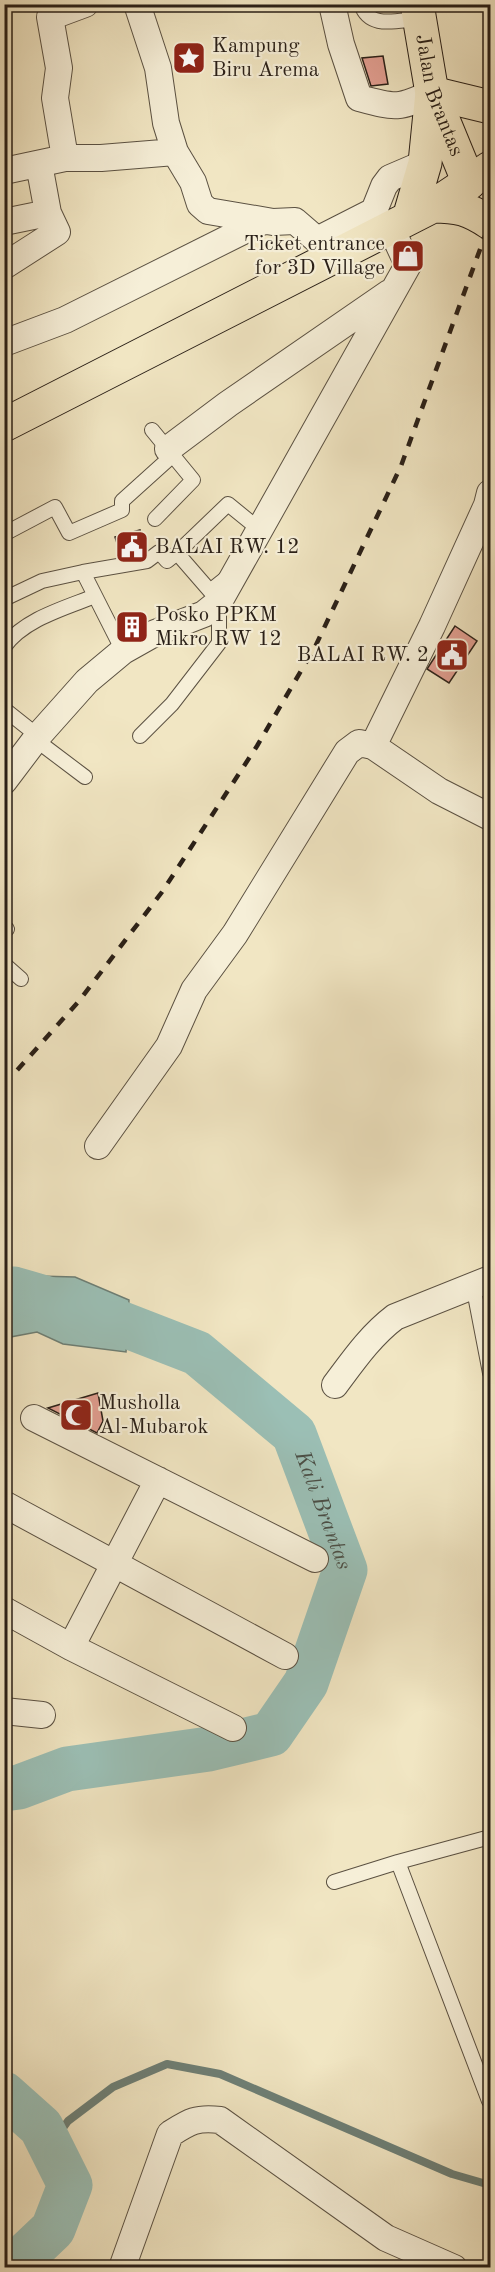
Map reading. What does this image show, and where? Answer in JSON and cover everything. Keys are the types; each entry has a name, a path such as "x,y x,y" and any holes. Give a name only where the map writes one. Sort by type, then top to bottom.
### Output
{"main road":[{"name":"Jalan Brantas","path":"418,12 432,93 480,176"},
{"path":"411,218 425,163 432,93 490,107"},
{"path":"4,425 411,218 480,176"},
{"path":"411,218 454,206 471,211 490,223"}],"street":[{"path":"65,158 55,98 59,68 50,17 85,4"},
{"path":"137,4 158,68 166,123 175,152 193,182 202,208 217,214 262,221 295,221 317,240 374,211 384,186 390,178 425,163"},
{"path":"332,4 341,44 359,98 391,106 406,105 432,93"},
{"path":"4,171 65,158 101,158 175,152"},
{"path":"4,266 57,232 48,213 39,164"},
{"path":"480,176 490,210"},
{"path":"4,222 48,213"},
{"path":"4,781 37,738 87,681 123,651 155,633 204,614 219,602 408,265 411,218"},
{"path":"4,343 65,320 262,221"},
{"path":"164,445 228,404 394,289"},
{"path":"373,746 432,626 490,493"},
{"path":"98,1146 169,1046 194,990 235,934 347,752 359,743 373,746 439,791 488,811"},
{"path":"335,1385 356,1356 382,1327 395,1317 482,1282"},
{"path":"34,1418 315,1559"},
{"path":"71,1647 158,1480"},
{"path":"4,1504 285,1656"},
{"path":"4,1610 71,1647 233,1728"},
{"path":"4,1711 42,1714"},
{"path":"122,2268 170,2134 189,2122 203,2118 220,2120 386,2238 454,2268"}],"lane":[{"path":"361,4 367,17 374,21 418,12"},
{"path":"4,534 55,507 69,532 122,510 122,501 164,445 193,480 155,519"},
{"path":"4,599 42,581 147,561 159,552 167,561 228,504 260,530"},
{"path":"177,553 210,591 238,568"},
{"path":"83,572 123,651"},
{"path":"4,647 15,635 42,618 95,596"},
{"path":"140,736 172,704 219,643 219,602"},
{"path":"4,709 85,777"},
{"path":"4,964 21,979"},
{"path":"482,1282 490,1373"},
{"path":"334,1882 490,1837"},
{"path":"398,1862 489,2100"}],"water":[{"path":"4,1268 7,1271 18,1268 38,1276 75,1277 129,1300 126,1352 63,1344 37,1332 5,1338"}],"building":[{"path":"383,56 388,84 371,86 362,58"},
{"name":"BALAI RW. 12","path":"140,530 146,551 121,556 115,537"},
{"path":"142,612 145,621 124,633 119,623"},
{"name":"BALAI RW. 2","path":"455,626 477,641 449,683 427,669"},
{"name":"Musholla Al-Mubarok","path":"98,1393 103,1421 97,1433 48,1408"}],"waterway":[{"name":"Kali Brantas","path":"4,1290 14,1289 45,1298 117,1322 197,1353 294,1434 345,1570 306,1683 271,1734 209,1749 67,1769 19,1787 4,1789"},
{"path":"50,2146 68,2121 113,2087 167,2064 220,2074 452,2174 490,2185"},
{"name":"Kali Brantas","path":"4,2094 41,2127 70,2185 53,2229 12,2268"}],"railway":[{"path":"4,1085 79,1001 162,892 257,746 315,647 401,466 490,222"}],"place":[{"name":"Kampung Biru Arema","path":"189,58"},
{"name":"Ticket entrance for 3D Village","path":"408,256"},
{"name":"BALAI RW. 12","path":"132,547"},
{"name":"Posko PPKM Mikro RW 12","path":"132,627"},
{"name":"BALAI RW. 2","path":"452,655"},
{"name":"Musholla Al-Mubarok","path":"76,1415"}]}
